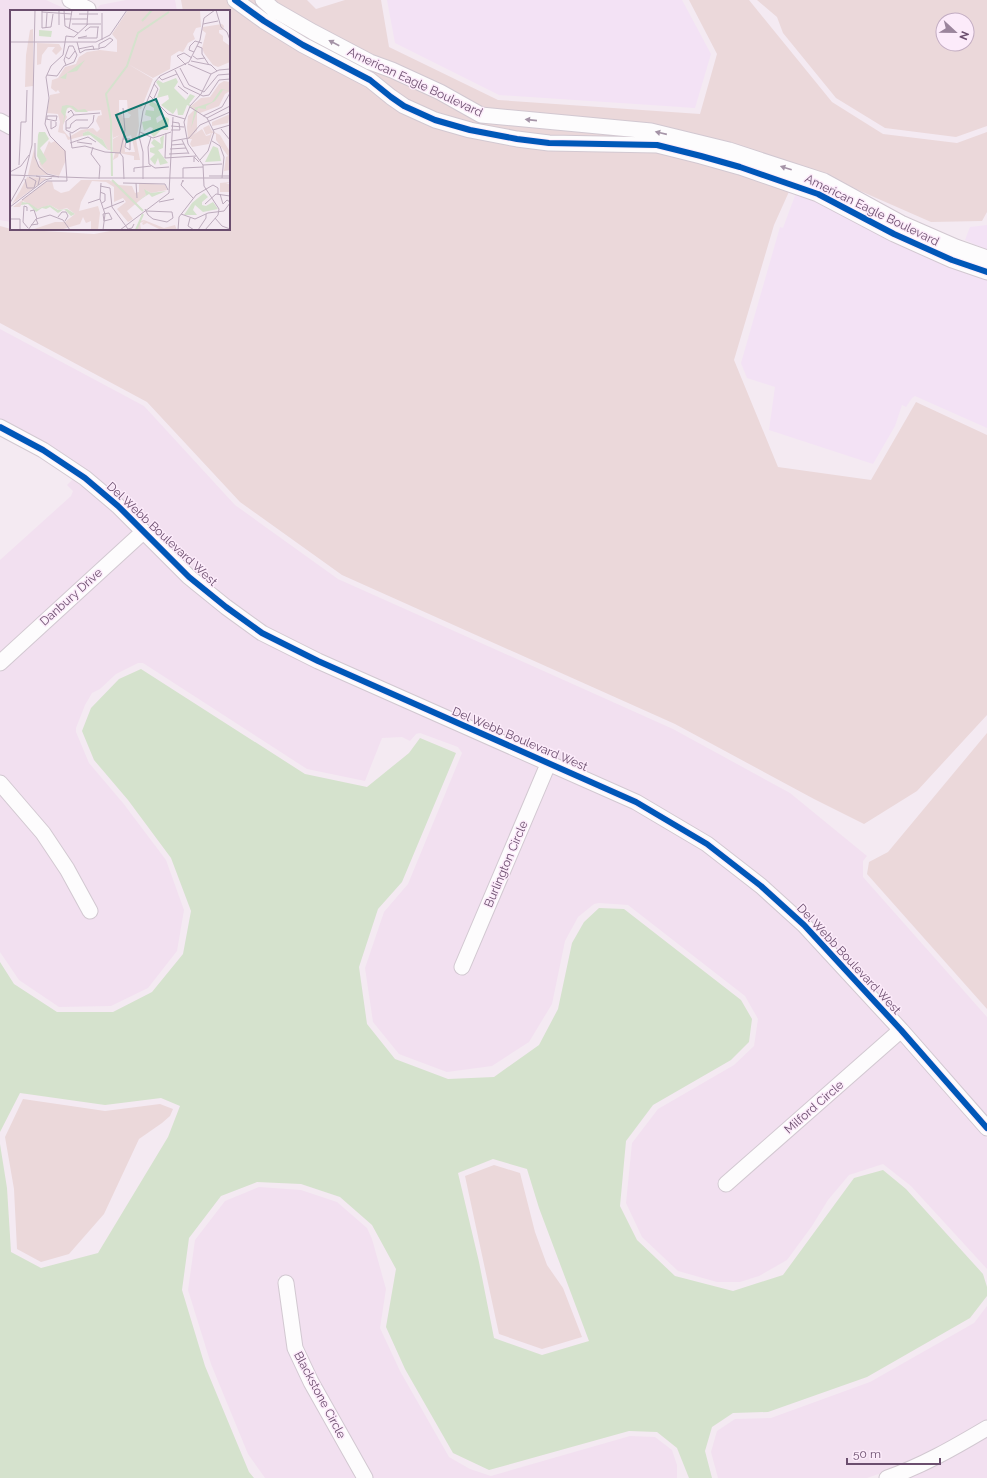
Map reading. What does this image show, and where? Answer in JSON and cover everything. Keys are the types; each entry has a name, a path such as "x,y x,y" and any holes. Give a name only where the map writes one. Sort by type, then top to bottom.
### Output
{"street":[{"path":"70,0 90,7"},
{"name":"American Eagle Boulevard","path":"235,0 264,21 303,45 370,80 390,97 404,106 435,120 470,130 517,139 550,143 657,145 701,156 747,169 818,194 894,234 952,260 987,272"},
{"name":"American Eagle Boulevard","path":"263,0 273,9 313,32 370,62 392,70 440,92 481,115 651,131 730,150 824,181 901,223 956,247 987,258"},
{"path":"0,122 10,127"},
{"name":"Del Webb Boulevard West","path":"0,427 43,450 79,473 118,506 188,577 215,599 262,633 318,661 417,706 549,762 636,802 707,844 761,886 804,925 901,1030 987,1128"},
{"name":"Danbury Drive","path":"0,662 143,532"},
{"name":"Burlington Circle","path":"462,967 549,762"},
{"path":"0,784 43,833 63,863 90,911"},
{"name":"Milford Circle","path":"726,1184 901,1030"},
{"name":"Blackstone Circle","path":"286,1283 295,1348 311,1382 365,1478"},
{"path":"887,1478 905,1472 938,1456 987,1428"}],"shaded area":[{"path":"0,0 46,0 68,10 10,10 10,120 0,115"},
{"path":"126,0 175,0 177,10 96,10 100,5"},
{"path":"181,0 307,0 316,9 345,0 381,0 389,47 498,100 700,114 717,54 689,0 749,0 832,102 883,134 957,143 987,132 987,212 982,221 931,222 801,165 774,225 734,360 778,467 871,480 916,402 987,435 987,715 917,791 864,824 814,799 675,724 342,575 240,502 147,402 0,323 0,226 10,230 94,234 116,230 230,230 230,10 183,10"},
{"path":"387,0 682,0 711,54 695,108 499,95 395,43"},
{"path":"757,0 987,0 987,126 956,137 885,128 836,98 783,33 777,17"},
{"path":"0,129 10,134 10,222 0,220"},
{"path":"796,193 815,200 987,279 987,428 915,396 906,407 902,405 895,426 873,464 769,430 775,387 747,378 741,363 780,227 783,228"},
{"path":"987,225 987,250 965,240 970,227"},
{"path":"0,329 144,406 235,505 338,579 673,729 790,793 867,856 863,861 863,877 987,1017 987,1118 810,921 639,796 321,655 266,627 230,602 0,420"},
{"path":"74,478 113,510 133,531 0,653 0,560 71,496 73,491 67,485"},
{"path":"143,541 199,594 540,765 454,970 467,975 553,771 633,807 703,849 756,891 799,929 891,1029 717,1184 727,1193 900,1039 987,1138 987,1269 911,1186 883,1164 849,1175 828,1200 812,1226 787,1260 759,1276 740,1282 717,1282 678,1271 642,1237 626,1203 632,1143 658,1109 734,1065 754,1046 758,1019 745,996 628,905 594,904 578,917 565,941 552,1004 529,1042 492,1066 447,1072 399,1054 373,1022 365,968 384,912 408,884 462,753 458,747 420,733 416,734 410,741 402,737 382,738 365,781 307,769 143,663 138,663 116,674 100,689 92,693 85,705 76,728 76,732 89,763 123,803 166,860 184,910 177,951 148,988 111,1006 59,1007 19,980 0,952 0,793 37,837 61,872 87,919 99,914 73,866 30,807 0,774 0,672"},
{"path":"141,669 305,774 367,787 409,753 420,738 456,753 402,882 378,909 359,967 367,1024 395,1059 448,1079 494,1077 539,1045 558,1009 572,943 584,922 599,908 624,909 741,1000 752,1019 749,1042 731,1060 653,1105 626,1141 620,1206 637,1240 675,1276 733,1291 783,1275 854,1178 883,1170 906,1189 983,1274 987,1287 987,1296 970,1318 867,1377 768,1412 733,1413 712,1427 705,1451 712,1478 689,1478 677,1448 657,1432 629,1431 489,1470 453,1453 405,1369 386,1327 396,1269 372,1225 340,1197 301,1184 257,1182 221,1196 189,1238 182,1290 205,1366 249,1472 254,1478 0,1478 0,1144 7,1188 11,1252 41,1268 98,1253 168,1137 180,1106 161,1098 105,1105 20,1093 0,1132 0,962 14,984 57,1012 113,1012 152,992 183,954 191,911 171,858 128,800 94,760 82,731 91,708 119,679","holes":["493,1159 527,1169 539,1208 589,1341 542,1355 494,1338 479,1262 458,1173"]},
{"path":"987,733 987,1009 867,874 869,862 888,852"},
{"path":"23,1099 105,1111 160,1104 173,1109 170,1116 139,1139 104,1214 69,1254 41,1262 17,1249 14,1189 5,1137"},
{"path":"494,1165 520,1173 535,1232 547,1265 563,1288 582,1337 542,1349 499,1334 465,1176"},
{"path":"259,1187 301,1190 337,1202 367,1228 372,1239 386,1289 380,1328 400,1371 449,1457 470,1469 491,1476 630,1436 655,1437 672,1450 677,1465 677,1478 373,1478 318,1380 302,1347 291,1276 278,1277 289,1350 358,1478 265,1478 248,1454 211,1364 188,1290 195,1240 225,1201"},
{"path":"987,1306 987,1420 953,1440 902,1466 867,1478 718,1478 711,1452 717,1431 735,1419 771,1418 870,1382 974,1323"},
{"path":"987,1436 987,1478 907,1478"}],"cycle path":[{"path":"235,0 264,21 303,45 370,80 404,106 435,120 470,130 517,139 549,143 657,145 701,156 740,167 818,194 894,234 952,260 987,272"},
{"path":"0,427 43,450 85,478 118,506 189,577 226,607 262,633 318,661 636,802 707,844 761,886 804,925 901,1030 987,1128"}]}
